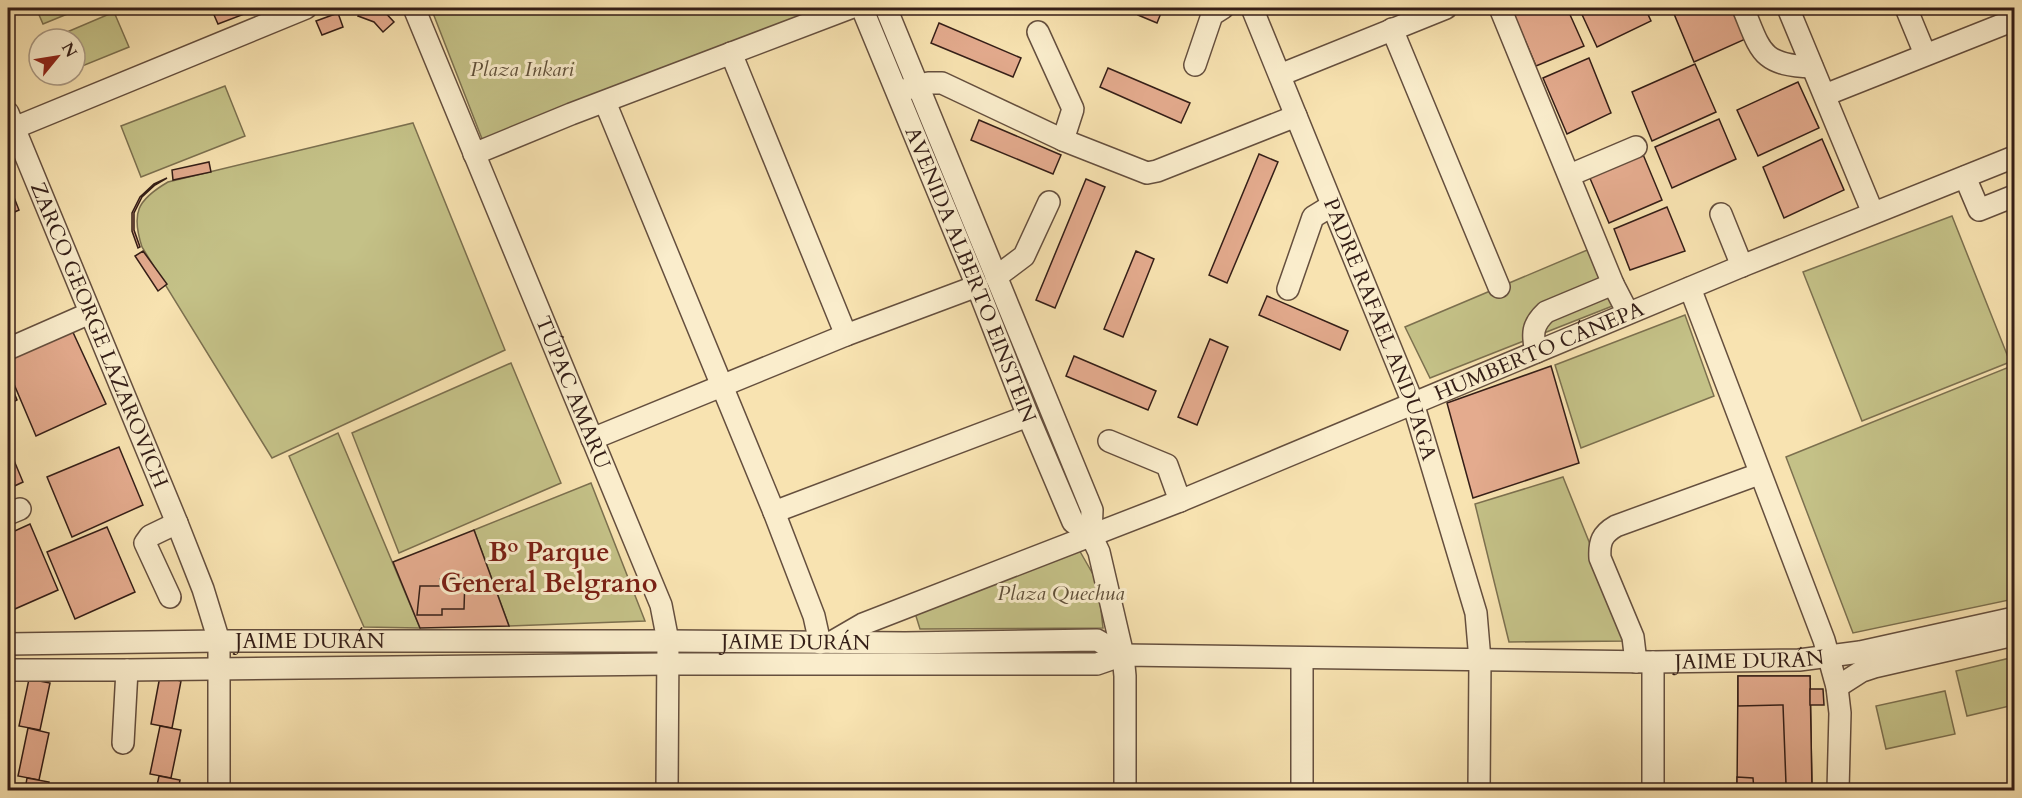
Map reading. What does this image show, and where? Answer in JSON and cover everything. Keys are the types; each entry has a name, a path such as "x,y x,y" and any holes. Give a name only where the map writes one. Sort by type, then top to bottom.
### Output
{"street":[{"path":"11,128 306,8"},
{"name":"TÚPAC AMARU","path":"414,8 661,605 668,640 667,790"},
{"path":"474,154 571,114 850,8"},
{"name":"AVENIDA ALBERTO EINSTEIN","path":"861,8 907,89 986,281 1092,510 1091,535 1103,564 1123,655 1125,790"},
{"name":"AVENIDA ALBERTO EINSTEIN","path":"886,8 907,89"},
{"path":"1196,65 1212,15 1223,8"},
{"name":"PADRE RAFAEL ANDUAGA","path":"1252,8 1413,403 1476,613 1480,660 1479,790"},
{"path":"1280,75 1446,8"},
{"path":"1500,8 1613,284 1628,314"},
{"path":"1743,8 1762,50 1770,58 1782,65 1812,67"},
{"path":"1788,8 1873,213"},
{"path":"1906,8 1925,54"},
{"path":"1825,95 2014,20"},
{"path":"1392,29 1499,287"},
{"path":"1038,32 1073,109 1064,140"},
{"path":"731,53 846,335"},
{"path":"907,89 935,82 942,83 1064,140 1147,173 1296,116"},
{"path":"605,102 826,642"},
{"name":"ZARCO GEORGE LAZAROVICH","path":"11,128 90,313 203,589 219,641 218,668"},
{"path":"1570,175 1636,147"},
{"name":"HUMBERTO CÁNEPA","path":"826,642 863,624 1180,501 1742,266 2014,157"},
{"path":"1965,177 1979,210 2014,196"},
{"path":"592,439 846,335 986,281 1024,256 1049,202"},
{"path":"1288,289 1313,217 1331,206"},
{"path":"1721,214 1742,266"},
{"name":"AVENIDA ALBERTO EINSTEIN","path":"986,281 1028,416 1073,522 1091,535"},
{"path":"1536,352 1533,335 1539,318 1546,312 1613,284"},
{"path":"1690,288 1824,640 1837,687 1840,713 1838,790"},
{"path":"8,349 90,313"},
{"path":"774,512 1028,416"},
{"path":"1109,441 1167,465 1180,501"},
{"path":"1653,790 1644,662 1600,558 1602,537 1616,526 1759,474"},
{"path":"170,597 145,543 150,536 177,523"},
{"name":"JAIME DURÁN","path":"8,669 127,670 668,664 1097,664 1123,655 1644,662 1828,658 2014,618"},
{"name":"JAIME DURÁN","path":"1837,687 1862,671 1874,667 2014,635"},
{"name":"JAIME DURÁN","path":"8,644 219,641 1097,640 1123,655"},
{"path":"1302,658 1302,790"},
{"path":"218,668 219,790"},
{"path":"123,743 127,670"}],"green space":[{"path":"36,8 82,8 43,24"},
{"name":"Plaza Inkari","path":"431,8 850,8 486,149"},
{"path":"114,12 129,47 87,64 87,27 79,27"},
{"path":"225,86 245,136 141,177 121,126"},
{"path":"413,123 505,350 272,458 142,247 137,225 139,208 149,195 168,182"},
{"path":"1952,216 2010,362 1862,421 1803,272"},
{"path":"1592,248 1615,305 1430,378 1405,327"},
{"path":"1685,315 1714,396 1581,448 1555,365"},
{"path":"511,363 561,483 399,553 352,433"},
{"path":"2014,365 2014,599 1853,633 1786,457"},
{"path":"338,433 420,628 364,627 289,456"},
{"path":"1563,477 1629,641 1509,642 1475,504"},
{"path":"591,483 645,621 509,626 474,530"},
{"name":"Plaza Quechua","path":"1078,548 1098,583 1103,628 920,629 915,613"},
{"path":"2014,657 2014,705 1967,716 1956,671"},
{"path":"1945,691 1955,734 1886,749 1876,706"}],"building":[{"path":"211,8 260,8 218,24"},
{"path":"362,8 381,8 394,22 383,32 374,22 358,16"},
{"path":"1141,8 1163,8 1157,23 1138,15"},
{"path":"1511,8 1567,8 1584,46 1536,66"},
{"path":"1579,8 1645,8 1651,21 1597,47"},
{"path":"1736,8 1750,37 1694,62 1672,9"},
{"path":"338,13 343,27 322,35 316,21"},
{"path":"939,23 1021,58 1013,77 931,43"},
{"path":"1589,58 1611,113 1567,134 1543,78"},
{"path":"1695,64 1716,112 1652,141 1632,92"},
{"path":"1108,68 1190,103 1181,123 1100,87"},
{"path":"1798,82 1819,128 1758,156 1737,110"},
{"path":"1719,119 1736,159 1672,188 1655,147"},
{"path":"979,120 1061,155 1053,174 971,140"},
{"path":"1822,139 1844,190 1784,218 1763,167"},
{"path":"1642,152 1662,200 1609,223 1589,176"},
{"path":"1259,154 1278,162 1227,283 1209,275"},
{"path":"209,162 211,172 173,180 172,170"},
{"path":"167,178 142,197 134,213 134,230 140,247 138,248 132,231 132,213 140,197 154,184"},
{"path":"1086,179 1105,187 1055,308 1036,300"},
{"path":"8,182 19,210 8,215"},
{"path":"1667,207 1685,251 1630,270 1614,229"},
{"path":"143,251 167,284 158,291 135,256"},
{"path":"1136,251 1154,259 1123,337 1104,329"},
{"path":"1267,296 1348,331 1340,350 1259,315"},
{"path":"71,328 106,404 36,436 8,370 8,356"},
{"path":"1210,339 1228,347 1197,425 1178,417"},
{"path":"1074,356 1156,391 1148,410 1066,376"},
{"path":"1551,366 1579,463 1473,498 1447,403"},
{"path":"8,378 17,400 8,405"},
{"path":"8,446 23,482 8,489"},
{"path":"119,447 143,505 72,537 47,477"},
{"path":"30,524 58,590 8,612 8,534"},
{"path":"107,527 135,592 75,619 47,552"},
{"path":"474,530 509,626 420,628 393,562"},
{"path":"465,578 464,609 442,609 442,615 417,615 420,586 440,586 440,579"},
{"path":"160,676 181,681 172,728 151,724"},
{"path":"1738,676 1810,676 1812,790 1737,790"},
{"path":"1738,676 1810,676 1812,790 1774,790 1774,784 1786,784 1783,705 1738,706"},
{"path":"29,679 50,683 40,730 19,726"},
{"path":"1810,689 1823,689 1824,705 1810,705"},
{"path":"160,726 181,730 171,778 150,774"},
{"path":"28,728 49,733 39,780 18,776"},
{"path":"159,776 180,780 178,790 156,790"},
{"path":"1737,777 1753,778 1754,790 1737,790"},
{"path":"27,778 49,782 47,790 25,790"}],"district":[{"name":"Bº Parque General Belgrano","path":"549,568"}]}
